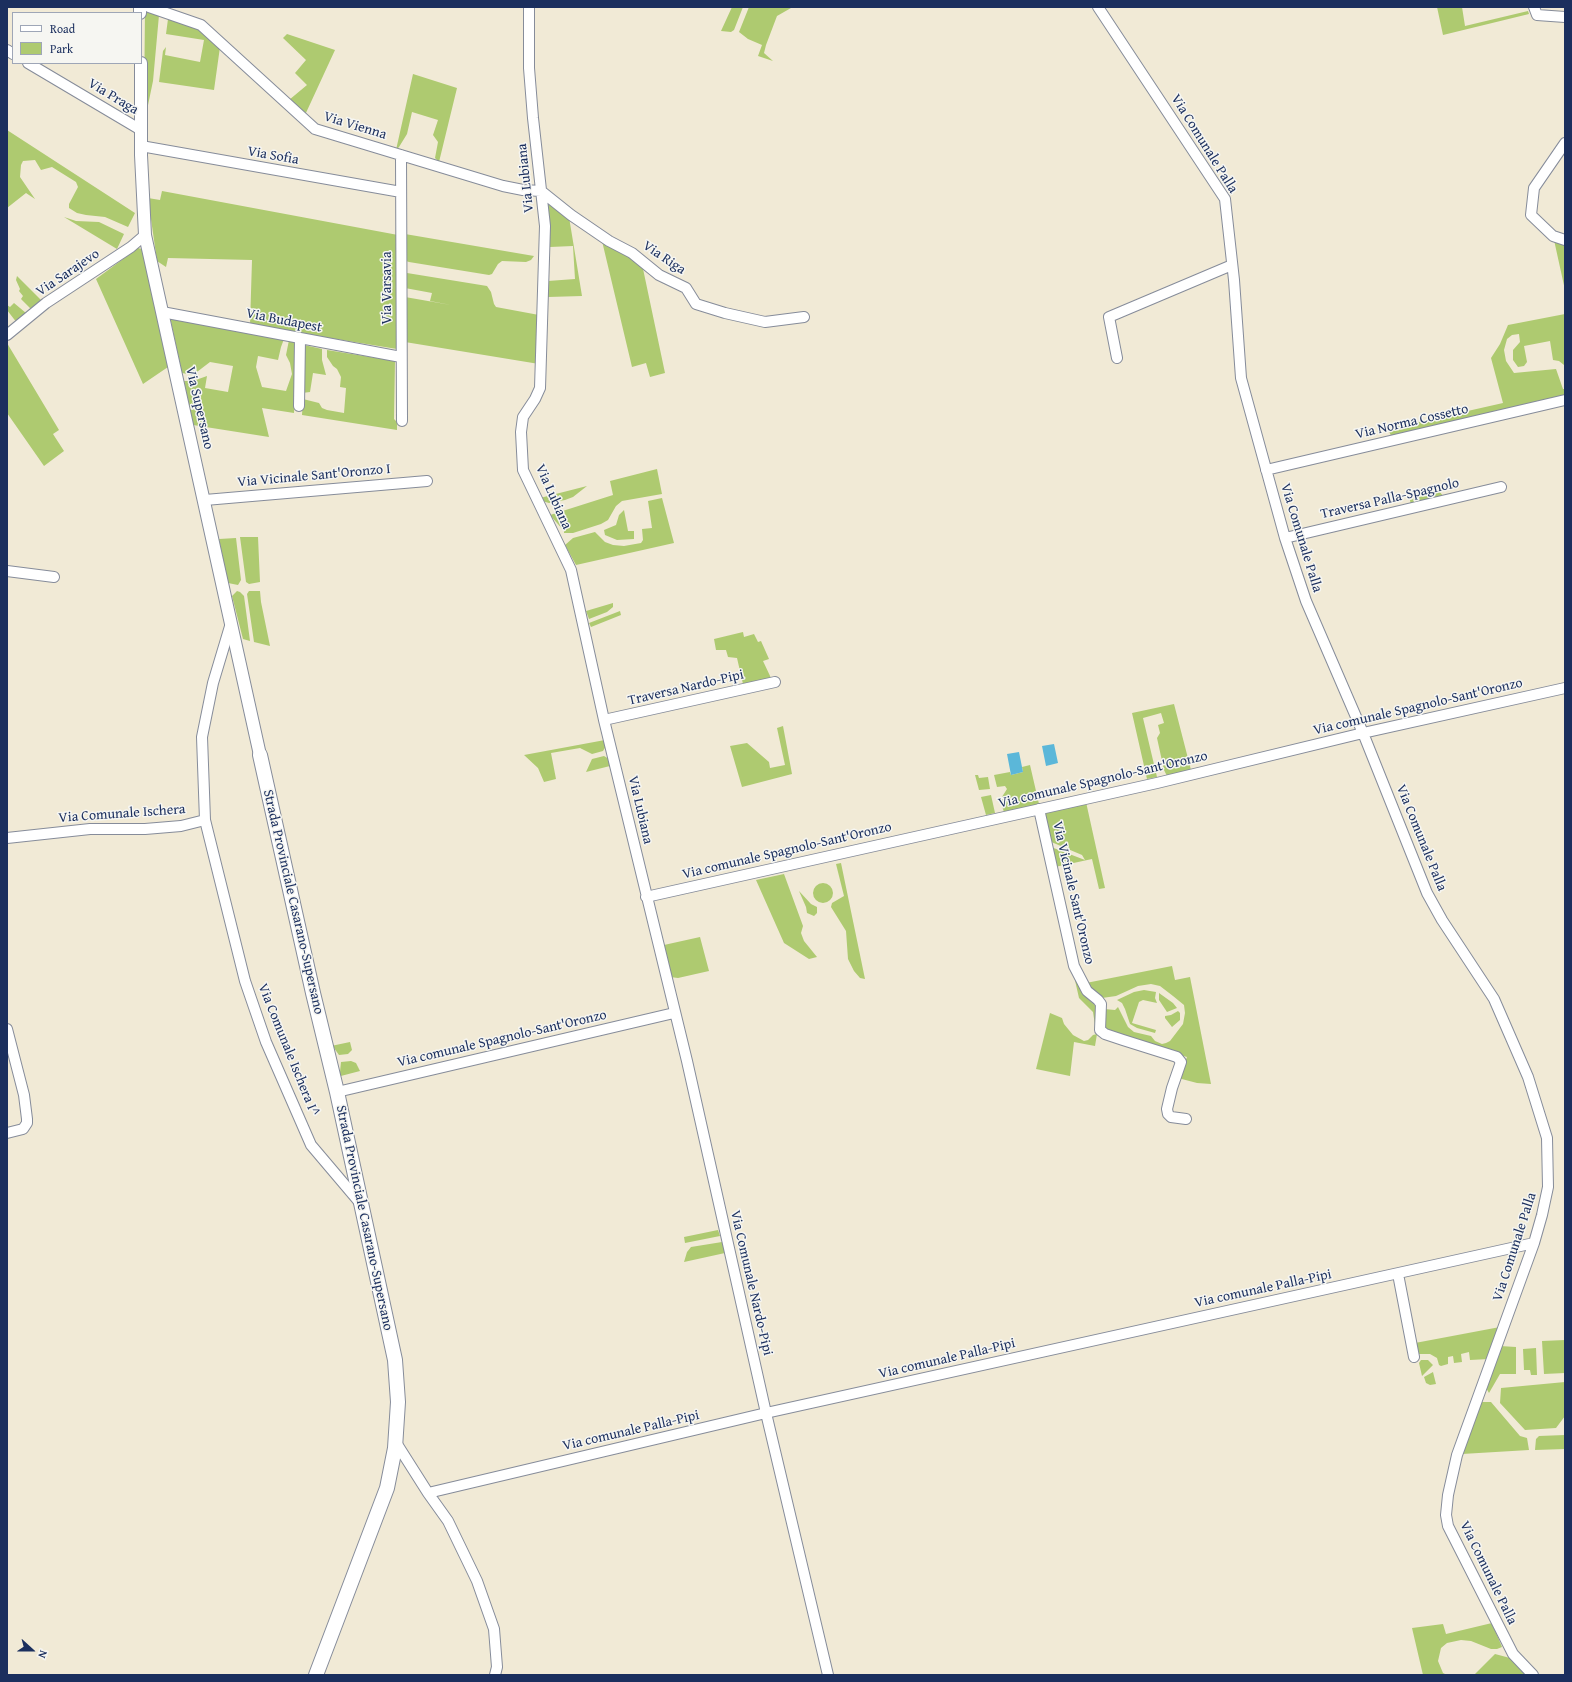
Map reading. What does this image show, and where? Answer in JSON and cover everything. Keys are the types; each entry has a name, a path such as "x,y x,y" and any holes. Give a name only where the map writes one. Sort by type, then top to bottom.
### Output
{"main road":[{"name":"Strada Provinciale Casarano-Supersano","path":"260,755 313,993 337,1092 395,1360 398,1402 395,1441 386,1488 316,1675"}],"street":[{"name":"Via Vienna","path":"149,7 200,25 315,129 503,186 523,190 541,191"},
{"name":"Via Lubiana","path":"529,7 529,68 541,191 546,226 540,388 535,399 523,417 521,432 523,470 571,570 604,720 646,898"},
{"name":"Via Comunale Palla","path":"1098,7 1225,199 1241,378 1285,538 1306,601 1363,733 1427,893 1442,920 1494,999 1528,1077 1547,1138 1548,1187 1542,1215 1534,1243 1457,1455 1448,1495 1446,1515 1448,1526 1513,1654 1534,1675"},
{"path":"1534,7 1537,15 1565,17"},
{"name":"Via Praga","path":"30,64 141,130"},
{"name":"Via Supersano","path":"141,64 141,146 145,235 205,500 230,623 260,755"},
{"path":"1565,143 1534,188 1531,215 1552,236 1565,240"},
{"name":"Via Sofia","path":"141,146 401,192"},
{"name":"Via Varsavia","path":"401,155 402,421"},
{"name":"Via Riga","path":"541,191 571,215 609,241 632,253 659,275 686,288 696,304 732,315 765,322 804,317"},
{"name":"Via Sarajevo","path":"7,335 46,303 131,247 145,235"},
{"path":"1117,358 1109,317 1232,265"},
{"name":"Via Budapest","path":"162,312 401,357"},
{"path":"299,406 300,339"},
{"name":"Via Norma Cossetto","path":"1266,470 1565,400"},
{"name":"Via Vicinale Sant'Oronzo I","path":"205,500 427,481"},
{"name":"Traversa Palla-Spagnolo","path":"1285,538 1501,487"},
{"path":"7,571 54,577"},
{"name":"Via Comunale Ischera","path":"7,838 90,829 145,829 174,827 205,820 202,737 213,682 230,623"},
{"name":"Traversa Nardo-Pipi","path":"604,720 775,682"},
{"name":"Via comunale Spagnolo-Sant'Oronzo","path":"646,898 1164,782 1363,733 1565,688"},
{"name":"Via Vicinale Sant'Oronzo","path":"1039,809 1074,966 1087,991 1101,1004 1100,1030 1105,1034 1177,1057 1181,1062 1172,1088 1167,1109 1168,1114 1171,1117 1186,1119"},
{"name":"Via Comunale Ischera I^","path":"205,820 245,981 266,1042 311,1145 361,1204"},
{"name":"Via Comunale Nardo-Pipi","path":"646,898 687,1061 766,1413 828,1675"},
{"name":"Via comunale Spagnolo-Sant'Oronzo","path":"337,1092 674,1013"},
{"path":"7,1029 24,1095 27,1119 23,1129 7,1133"},
{"name":"Via comunale Palla-Pipi","path":"428,1493 766,1413 1534,1243"},
{"path":"1398,1274 1414,1357"},
{"path":"395,1441 428,1493 448,1521 477,1581 494,1628 497,1667 494,1675"}],"green space":[{"path":"732,7 743,7 734,30 731,32 721,31"},
{"path":"749,7 791,7 777,16 766,45 764,53 773,61 758,56 762,45 748,39 739,32"},
{"path":"1437,7 1462,7 1465,26 1528,11 1529,14 1443,35"},
{"path":"145,8 159,15 153,81 147,110 144,112"},
{"path":"168,19 196,27 220,47 214,90 159,82 163,51 166,47 165,55 200,62 204,40 166,34"},
{"path":"287,34 335,50 305,115 289,100 307,85 295,73 306,60 283,38"},
{"path":"413,74 457,88 439,162 435,158 438,142 433,135 438,120 412,112 407,134 396,150"},
{"path":"7,130 135,213 128,227 105,217 77,213 69,208 69,204 78,187 76,182 52,167 41,170 35,160 23,161 21,165 20,177 35,199 26,193 7,208"},
{"path":"162,191 398,235 397,349 250,325 252,260 168,258 166,267 157,261 148,198 160,200"},
{"path":"546,199 569,217 582,296 548,297 548,281 575,279 573,246 550,247 549,220"},
{"path":"64,217 76,221 99,222 124,234 117,249"},
{"path":"405,234 534,256 531,260 526,262 502,261 498,264 492,274 489,275 409,262 406,261"},
{"path":"1554,240 1565,245 1565,290"},
{"path":"602,241 642,264 665,373 650,377 646,363 632,367"},
{"path":"138,248 142,249 168,367 143,384 96,279"},
{"path":"407,273 487,286 491,292 496,307 539,315 539,364 405,342 405,297 451,305 430,301 432,293 405,288 405,274"},
{"path":"17,276 42,301 33,311 21,299 23,296 19,291 20,289 16,280"},
{"path":"14,303 26,313 26,316 17,323 7,310 7,305 10,307"},
{"path":"1565,314 1565,370 1564,365 1559,361 1553,360 1550,341 1524,346 1527,362 1524,366 1518,367 1513,360 1513,350 1520,342 1519,334 1512,335 1507,339 1504,350 1506,361 1514,373 1556,369 1563,389 1565,389 1565,397 1392,438 1388,429 1503,403 1491,358 1500,344 1508,325"},
{"path":"170,317 284,339 278,360 258,356 256,367 262,387 286,391 292,374 290,363 286,355 289,340 296,341 294,413 262,408 269,437 193,425 184,381 193,381 207,376 205,388 228,392 233,366 210,362 193,375 182,373"},
{"path":"7,343 59,430 53,434 64,451 44,466 7,413"},
{"path":"304,345 322,349 322,360 326,375 313,373 310,392 302,393"},
{"path":"327,350 395,361 394,419 397,422 397,430 302,415 303,399 319,403 322,408 327,410 344,413 346,388 340,387 341,377 337,369 327,357"},
{"path":"657,469 662,494 622,501 616,506 608,520 601,524 573,533 564,533 564,531 550,515 613,495 610,481"},
{"path":"587,486 573,497 565,500 549,503 542,501 540,498"},
{"path":"1439,491 1444,497 1411,506 1410,500"},
{"path":"662,498 674,543 576,565 565,545 573,538 595,532 605,542 613,545 624,546 641,543 643,540 642,529 652,528 648,501"},
{"path":"624,510 628,531 634,531 634,539 617,540 605,535 604,530 616,525 619,515"},
{"path":"240,537 258,537 260,582 249,584 246,582"},
{"path":"236,538 241,580 238,585 228,583 219,539"},
{"path":"237,591 244,596 250,641 243,639 232,596"},
{"path":"249,591 260,591 270,646 254,642 247,594"},
{"path":"613,603 613,607 607,612 589,619 586,611"},
{"path":"620,611 621,615 591,627 589,623"},
{"path":"743,632 744,637 754,634 758,642 761,641 769,659 763,661 771,678 743,684 737,658 728,657 726,650 716,650 714,639"},
{"path":"1174,704 1191,770 1167,776 1164,770 1157,738 1160,733 1158,725 1164,723 1161,713 1143,718 1157,777 1147,779 1132,713"},
{"path":"783,726 792,774 742,787 730,746 747,743 769,762 770,768 785,765 777,728"},
{"path":"605,740 606,746 603,751 592,754 580,748 551,753 556,779 544,782 538,768 524,755"},
{"path":"604,756 609,759 610,766 586,772 592,759"},
{"path":"1030,765 1039,804 1004,812 1000,800 1007,789 1005,786 997,787 994,775 1010,772 1011,775 1023,772 1022,767"},
{"path":"975,775 978,775 979,778 988,777 990,789 979,790"},
{"path":"991,795 995,813 986,815 981,797"},
{"path":"1086,802 1105,888 1099,889 1092,859 1055,867 1051,847 1085,860 1082,855 1049,841 1043,812"},
{"path":"841,863 865,979 860,978 854,971 848,959 846,931 831,907 832,903 844,896 836,864"},
{"path":"784,874 803,926 801,933 804,941 817,957 809,959 784,943 756,880"},
{"path":"823,883 830,886 833,893 830,900 823,903 816,900 813,893 816,886"},
{"path":"799,891 811,904 817,907 817,913 814,916 807,913"},
{"path":"700,937 709,971 678,978 670,977 664,945"},
{"path":"1172,966 1175,980 1190,977 1211,1084 1197,1083 1178,1078 1187,1057 1140,1044 1104,1030 1104,1009 1115,1010 1118,1007 1128,1027 1134,1032 1151,1036 1155,1041 1162,1044 1166,1043 1170,1041 1183,1024 1185,1013 1184,1005 1173,996 1160,986 1151,984 1138,986 1116,996 1102,998 1086,983"},
{"path":"1076,975 1087,998 1098,1008 1098,1025 1095,1025 1093,1012 1079,998 1074,976"},
{"path":"1144,990 1156,992 1155,998 1157,1003 1143,1000 1139,1002 1132,1023 1156,1030 1155,1033 1137,1028 1130,1024 1122,1003 1117,1000 1134,992"},
{"path":"1159,993 1173,1003 1177,1008 1167,1012 1159,1000"},
{"path":"1178,1011 1180,1013 1180,1020 1172,1027 1165,1016 1171,1015"},
{"path":"1050,1013 1062,1018 1064,1024 1073,1035 1084,1041 1097,1034 1095,1046 1074,1042 1070,1076 1036,1069"},
{"path":"350,1042 352,1050 348,1054 339,1055 331,1046"},
{"path":"351,1061 356,1063 360,1071 337,1077 340,1072 341,1062"},
{"path":"718,1230 720,1236 685,1243 684,1237"},
{"path":"722,1242 725,1253 684,1262 687,1252 691,1247"},
{"path":"1500,1327 1489,1359 1470,1360 1469,1352 1461,1354 1462,1362 1454,1363 1453,1356 1448,1357 1448,1364 1441,1366 1439,1365 1437,1358 1430,1354 1417,1354 1415,1343"},
{"path":"1565,1340 1565,1373 1544,1374 1542,1341"},
{"path":"1500,1346 1516,1347 1516,1374 1500,1374 1489,1393 1485,1386"},
{"path":"1536,1348 1537,1375 1531,1375 1530,1370 1524,1370 1523,1349"},
{"path":"1421,1360 1428,1360 1433,1365 1422,1376 1419,1363"},
{"path":"1433,1372 1436,1384 1430,1385 1426,1383 1424,1377"},
{"path":"1565,1382 1565,1416 1556,1428 1525,1430 1500,1403 1501,1388"},
{"path":"1479,1402 1491,1402 1520,1436 1527,1438 1529,1450 1462,1454"},
{"path":"1565,1435 1565,1449 1535,1450 1536,1439 1539,1436"},
{"path":"1492,1623 1502,1647 1491,1649 1471,1641 1461,1640 1447,1643 1441,1648 1438,1661 1443,1673 1447,1675 1423,1675 1412,1628 1443,1624 1446,1634"},
{"path":"1495,1654 1510,1658 1527,1675 1474,1675"}],"water":[{"path":"1054,744 1058,763 1046,766 1042,746"},
{"path":"1019,752 1023,772 1011,775 1007,754"}]}
